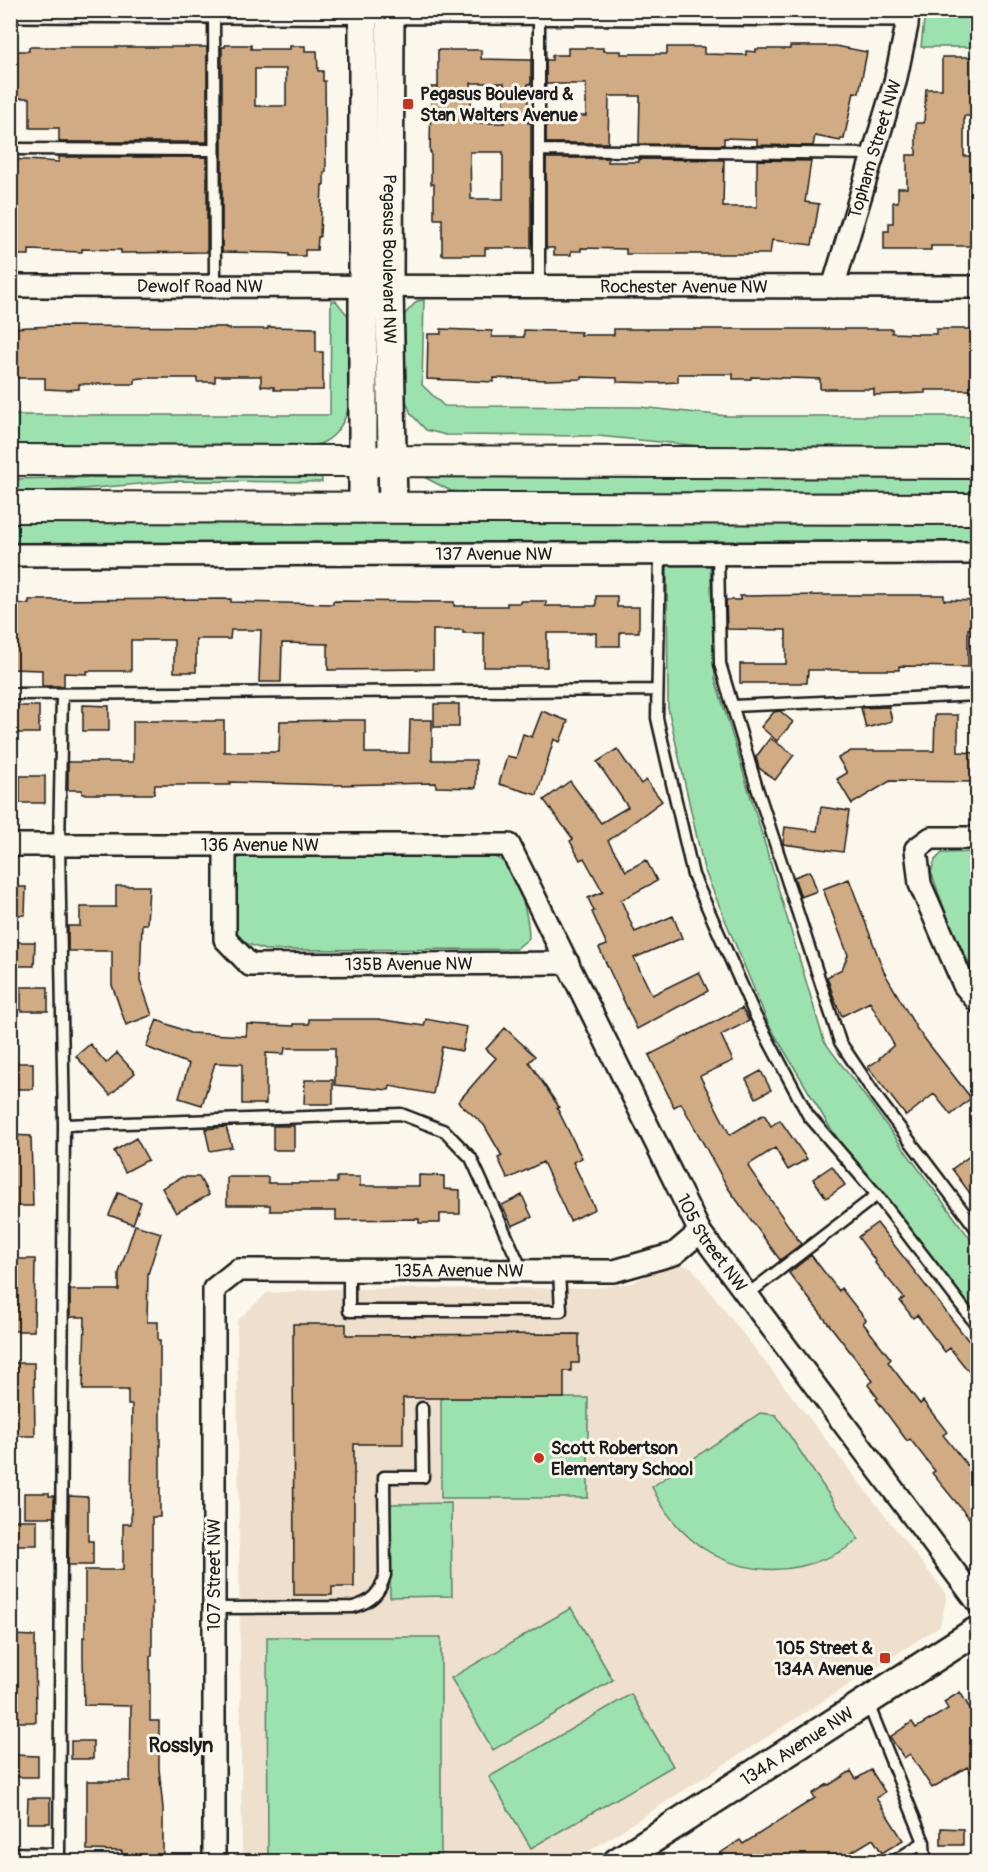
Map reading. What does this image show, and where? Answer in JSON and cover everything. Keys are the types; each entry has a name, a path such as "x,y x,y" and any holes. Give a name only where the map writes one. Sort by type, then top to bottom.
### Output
{"main road":[{"path":"10,460 978,463"},
{"path":"10,507 978,509"}],"street":[{"path":"10,11 908,13"},
{"name":"Pegasus Boulevard NW","path":"363,12 376,288 393,461 393,507"},
{"name":"Pegasus Boulevard NW","path":"363,507 363,461 376,288 390,12"},
{"name":"Topham Street NW","path":"833,288 895,82 908,13"},
{"name":"Rochester Avenue NW","path":"376,288 833,288 977,285"},
{"name":"Dewolf Road NW","path":"10,286 376,288"},
{"name":"137 Avenue NW","path":"10,555 978,553"},
{"path":"978,838 931,838 916,849 920,884 964,984 978,1002"},
{"name":"136 Avenue NW","path":"10,845 509,845"},
{"name":"105 Street NW","path":"509,845 700,1232 978,1603"},
{"name":"135B Avenue NW","path":"225,846 225,939 250,966 567,963"},
{"name":"135A Avenue NW","path":"214,1289 238,1270 614,1271 674,1254 700,1232"},
{"name":"107 Street NW","path":"214,1289 214,1862"},
{"name":"134A Avenue NW","path":"617,1862 978,1630"}],"lane":[{"path":"214,11 215,287"},
{"path":"538,288 539,12"},
{"path":"10,149 214,150"},
{"path":"540,150 874,154"},
{"path":"660,552 657,718 693,875 755,1015 808,1115 877,1195 978,1327"},
{"path":"718,552 720,664 840,1042 878,1099 978,1231"},
{"path":"10,694 656,690"},
{"path":"10,1853 59,1854 64,1125 59,846 62,694"},
{"path":"733,706 978,695"},
{"path":"64,1125 401,1114 445,1131 471,1158 523,1272"},
{"path":"748,1294 877,1195"},
{"path":"349,1271 349,1311 561,1311 559,1271"},
{"path":"214,1608 353,1607 366,1604 376,1596 385,1575 384,1477 423,1477 422,1408"},
{"path":"866,1701 924,1842 925,1862"},
{"path":"893,1862 924,1842"}],"shaded area":[{"name":"Scott Robertson Elementary School","path":"670,1264 691,1267 947,1595 940,1626 574,1861 242,1861 237,1321 267,1293 334,1289 594,1288 632,1283"},
{"path":"199,1854 199,1862 11,1862 10,1855"}],"green space":[{"path":"925,11 977,11 977,47 921,47"},
{"path":"424,300 422,385 444,406 639,407 727,416 977,416 977,448 712,447 598,436 446,435 426,430 411,414 404,396 404,315 417,301"},
{"path":"331,301 336,301 349,317 349,405 346,416 337,431 322,443 304,447 11,446 11,415 330,415"},
{"path":"214,471 321,471 322,482 174,481 71,490 11,492 10,479 120,477"},
{"path":"977,471 978,493 471,493 451,491 424,477 425,473"},
{"path":"10,518 977,520 978,543 11,544"},
{"path":"667,561 710,561 715,678 824,1041 977,1248 977,1332 829,1126 769,1025 704,869 668,708"},
{"path":"978,852 977,977 953,933 931,872 935,860 942,853"},
{"path":"482,855 502,861 519,887 529,938 516,949 265,950 242,942 230,921 234,860 244,856"},
{"path":"441,1398 588,1398 588,1498 441,1498"},
{"path":"760,1413 776,1415 859,1540 830,1557 800,1566 771,1569 742,1566 715,1555 691,1539 669,1516 652,1487"},
{"path":"451,1503 452,1596 390,1597 390,1504"},
{"path":"571,1608 613,1680 493,1750 451,1678"},
{"path":"267,1637 441,1637 441,1861 268,1861"},
{"path":"631,1694 673,1766 531,1848 489,1777"}],"building":[{"path":"225,45 251,45 251,49 290,49 290,46 305,46 305,51 317,51 318,71 323,71 323,81 325,81 326,172 324,172 324,185 322,185 320,237 318,237 317,250 305,250 305,256 222,252 222,47","holes":["255,69 286,69 286,106 255,106"]},
{"path":"790,46 836,46 867,52 859,93 854,92 844,139 840,141 815,136 813,146 757,145 757,139 724,138 724,145 639,144 640,96 609,96 608,143 546,143 546,124 559,124 559,116 586,116 586,84 546,84 546,60 552,60 552,55 568,55 568,48 603,48 603,51 621,51 621,54 667,54 667,47 704,47 704,54 746,55 746,51 790,49"},
{"path":"29,47 207,47 207,142 59,142 59,128 30,128 30,98 10,98 10,51 29,51"},
{"path":"438,50 481,50 481,59 531,60 531,84 528,84 528,123 531,123 531,248 485,248 485,255 442,255 442,219 434,219 434,184 431,184 430,152 431,87 438,87","holes":["471,83 504,83 504,123 471,123","470,152 503,152 503,199 471,199"]},
{"path":"942,57 978,57 975,116 964,116 964,156 978,156 978,218 974,218 974,246 931,246 931,250 884,250 884,231 889,231 889,223 893,223 893,202 898,202 898,188 907,188 907,155 916,155 916,123 924,123 926,89 942,89"},
{"path":"59,157 207,157 207,252 121,253 121,250 82,249 82,252 29,250 29,255 10,255 10,159 59,162"},
{"path":"546,158 608,158 608,162 639,162 639,159 724,160 723,207 757,207 757,160 811,161 805,202 819,204 812,245 772,240 770,254 626,254 626,249 581,248 581,251 571,251 571,255 554,255 554,248 546,248"},
{"path":"54,326 316,328 316,352 323,352 323,390 274,390 274,387 261,386 261,376 215,376 215,382 197,382 197,378 142,378 135,379 135,384 79,384 79,389 67,390 45,389 45,378 10,378 10,328"},
{"path":"441,329 492,331 492,337 524,337 524,330 581,332 581,335 614,335 614,329 892,329 892,333 936,334 936,329 978,329 978,390 925,390 925,393 874,395 874,389 820,389 820,379 751,377 751,379 733,379 733,374 678,374 678,382 659,383 617,382 617,378 582,377 582,379 546,380 494,378 494,382 427,379 428,334 441,334"},
{"path":"944,595 944,600 978,601 978,629 968,629 968,667 899,666 899,670 808,670 807,683 740,683 740,664 786,664 786,630 727,629 726,600 740,600 740,596"},
{"path":"596,596 617,596 617,607 639,607 639,632 620,632 620,646 596,646 596,633 547,633 547,667 484,667 484,633 433,630 433,669 328,670 328,644 282,643 281,682 259,682 261,630 231,630 230,639 196,639 196,672 174,672 174,640 131,640 131,671 64,673 64,686 42,686 42,670 10,669 10,603 29,604 29,600 231,599 231,602 333,604 333,601 454,602 454,606 507,606 507,603 520,603 520,601 546,601 546,606 596,606"},
{"path":"434,704 459,704 459,727 434,727"},
{"path":"83,705 109,706 109,731 83,731"},
{"path":"14,706 39,706 39,733 14,733"},
{"path":"889,707 892,721 866,728 861,708"},
{"path":"542,711 568,721 560,742 554,739 537,795 499,784 507,756 516,758 523,734 532,737"},
{"path":"780,711 793,722 777,741 761,727 774,712"},
{"path":"935,715 958,715 958,752 978,753 978,782 890,781 852,804 837,779 847,773 838,758 851,751 934,751"},
{"path":"365,720 365,753 409,753 410,720 432,720 432,760 476,760 476,788 436,787 436,783 333,785 230,782 230,785 155,785 154,794 82,794 82,790 68,790 68,762 133,762 133,721 224,721 224,752 279,752 280,721"},
{"path":"770,738 794,755 775,780 759,768 756,757"},
{"path":"617,749 641,784 646,780 662,801 608,841 626,871 646,860 657,881 621,900 635,932 673,916 682,938 634,958 652,995 699,972 708,991 637,1029 599,948 607,945 588,898 603,892 584,858 580,860 570,841 573,839 544,800 570,781 601,823 628,807 597,762"},
{"path":"20,776 45,776 45,803 20,803"},
{"path":"821,807 849,811 843,852 783,844 785,827 817,831"},
{"path":"810,871 817,891 801,897 794,877"},
{"path":"849,879 884,972 917,1029 971,1098 951,1115 934,1094 906,1116 868,1067 894,1045 870,1002 842,1016 835,1001 827,977 842,969 848,955 823,889"},
{"path":"116,886 149,886 147,924 142,924 140,980 152,1015 126,1025 112,985 112,951 68,951 68,926 80,926 80,907 116,907"},
{"path":"10,887 26,887 25,915 10,915"},
{"path":"11,942 35,942 34,966 11,966"},
{"path":"21,987 48,987 48,1011 21,1011"},
{"path":"742,1008 749,1021 721,1035 733,1061 700,1076 730,1135 764,1114 771,1126 780,1120 807,1159 788,1170 775,1148 748,1165 801,1244 780,1260 728,1188 681,1103 674,1107 649,1055"},
{"path":"309,1019 378,1019 424,1026 426,1019 467,1027 462,1051 442,1047 433,1094 390,1086 389,1090 335,1085 335,1048 285,1048 284,1054 266,1053 266,1104 242,1104 242,1064 215,1063 202,1105 179,1098 189,1064 146,1047 157,1020 190,1033 246,1036 247,1024 294,1026 294,1024 309,1024"},
{"path":"505,1028 535,1056 529,1062 559,1107 557,1108 582,1158 573,1162 595,1209 570,1221 543,1162 508,1179 498,1158 502,1156 484,1125 458,1102 496,1058 486,1049"},
{"path":"90,1044 106,1063 117,1053 135,1073 110,1095 76,1056"},
{"path":"14,1063 33,1063 33,1089 14,1089"},
{"path":"761,1071 771,1090 756,1098 746,1079"},
{"path":"305,1080 333,1080 333,1104 304,1104"},
{"path":"273,1126 294,1126 294,1150 273,1150"},
{"path":"226,1127 232,1147 210,1151 205,1129"},
{"path":"10,1135 31,1136 33,1206 11,1206"},
{"path":"136,1138 148,1160 125,1172 114,1151"},
{"path":"978,1150 978,1204 952,1169"},
{"path":"832,1166 845,1185 826,1198 813,1179"},
{"path":"419,1175 444,1176 444,1189 460,1190 460,1214 440,1214 440,1223 419,1223 419,1219 336,1220 336,1211 270,1211 270,1205 227,1205 227,1177 268,1177 268,1183 337,1183 337,1177 360,1177 360,1186 419,1186"},
{"path":"182,1177 199,1177 209,1195 176,1213 162,1188"},
{"path":"118,1193 141,1202 133,1224 109,1215"},
{"path":"522,1195 532,1217 512,1226 502,1205"},
{"path":"877,1223 978,1353 978,1383 950,1348 945,1352 917,1315 913,1318 900,1301 904,1298 875,1263 858,1237"},
{"path":"135,1225 161,1233 148,1274 147,1322 158,1322 158,1340 160,1340 160,1517 152,1517 150,1721 159,1721 163,1862 122,1862 122,1851 87,1850 87,1781 130,1781 131,1706 84,1705 83,1637 85,1637 85,1570 123,1570 123,1524 131,1524 132,1405 128,1405 128,1390 83,1390 85,1317 70,1317 70,1290 119,1290 119,1273"},
{"path":"811,1255 839,1291 841,1288 866,1320 863,1323 891,1359 888,1362 920,1404 923,1401 947,1432 943,1435 972,1471 969,1473 978,1484 978,1529 932,1473 935,1471 910,1439 907,1441 868,1385 873,1381 789,1273"},
{"path":"11,1259 35,1259 34,1331 10,1331"},
{"path":"293,1324 346,1324 346,1335 579,1334 579,1363 571,1363 571,1371 564,1371 564,1398 403,1398 403,1444 354,1444 354,1587 332,1587 332,1595 294,1595"},
{"path":"10,1363 34,1363 35,1436 11,1436"},
{"path":"24,1493 49,1493 49,1496 54,1496 54,1517 24,1517"},
{"path":"69,1496 88,1497 88,1541 93,1541 93,1565 68,1565"},
{"path":"12,1520 37,1520 37,1545 12,1545"},
{"path":"10,1635 35,1636 36,1722 15,1722 15,1703 12,1703 13,1657 10,1657"},
{"path":"960,1692 978,1722 978,1783 967,1767 932,1788 910,1754 904,1758 890,1737 912,1722 916,1728 948,1709 944,1702"},
{"path":"71,1741 93,1741 93,1759 71,1759"},
{"path":"14,1755 38,1756 38,1777 14,1777"},
{"path":"871,1770 885,1792 876,1798 903,1840 882,1853 873,1839 835,1862 707,1862 740,1840 743,1844 815,1798 812,1794 851,1771 856,1779"},
{"path":"28,1798 50,1798 50,1823 27,1823"},
{"path":"941,1828 963,1829 963,1845 941,1845"}],"place":[{"name":"Pegasus Boulevard & Stan Walters Avenue","path":"408,104"},
{"name":"Scott Robertson Elementary School","path":"539,1458"},
{"name":"105 Street & 134A Avenue","path":"885,1658"}],"district":[{"name":"Rosslyn","path":"181,1745"}]}
